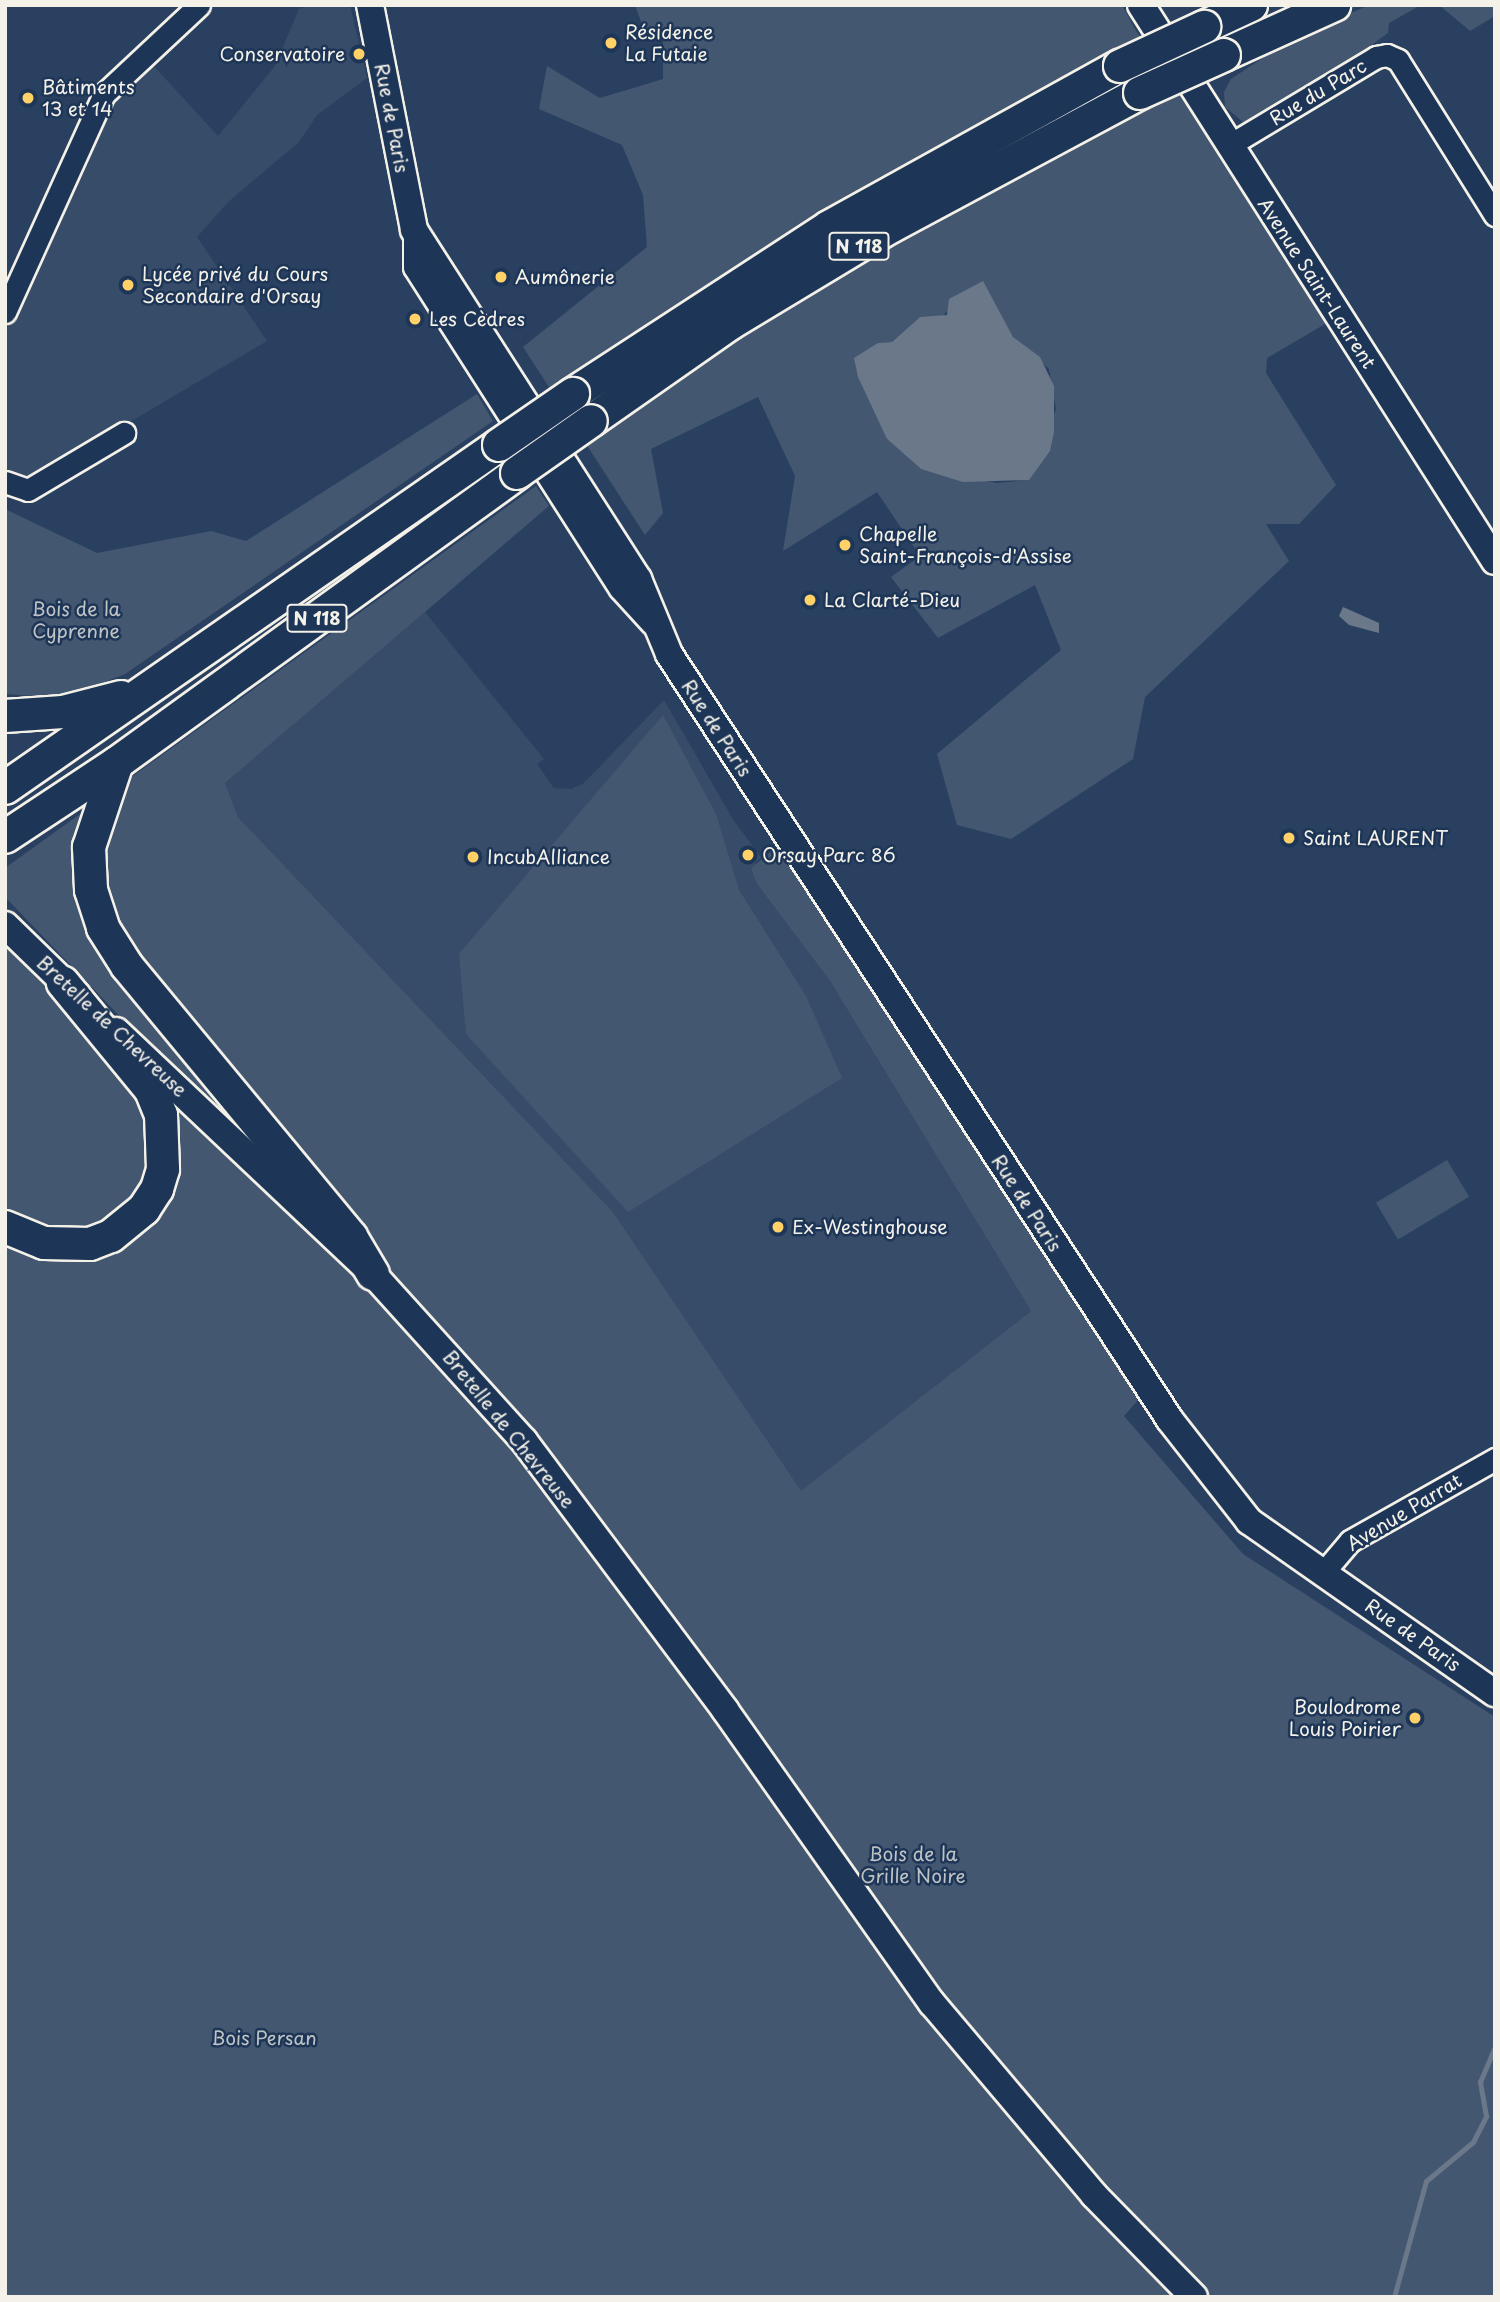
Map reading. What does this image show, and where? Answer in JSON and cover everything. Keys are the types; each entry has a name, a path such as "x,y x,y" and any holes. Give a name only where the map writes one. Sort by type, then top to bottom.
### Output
{"highway":[{"name":"N 118","path":"5,788 573,394 829,227 1120,66 1251,5"},
{"name":"N 118","path":"5,837 117,764 517,473 731,323 892,226 1140,93 1334,5"},
{"path":"5,716 99,705 155,685"},
{"path":"117,764 89,847 91,890 103,928 127,966 351,1237 373,1275"},
{"path":"5,1227 44,1243 90,1244 111,1236 144,1209 157,1189 163,1168 161,1115 150,1090 63,983"}],"main road":[{"name":"Rue de Paris","path":"370,5 414,230 638,579 653,625 778,824 1205,1470 1250,1521 1495,1693"},
{"name":"Avenue Saint-Laurent","path":"1141,5 1228,146 1495,561"},
{"name":"Bretelle de Chevreuse","path":"5,925 422,1324 532,1451 725,1710 932,2003 1094,2195 1194,2297"}],"street":[{"path":"5,312 104,94 199,5"},
{"name":"Rue du Parc","path":"1228,146 1376,57 1387,55 1398,61 1495,215"},
{"path":"5,482 29,490 124,433"},
{"name":"Avenue Parrat","path":"1322,1574 1350,1541 1495,1459"}],"shaded area":[{"name":"Lycée privé du Cours Secondaire d'Orsay","path":"311,5 350,5 367,78 317,115 299,142 228,202 197,237 267,341 25,484 5,474 5,332 111,101 151,63 218,136 275,66 299,9"},
{"path":"983,281 1013,337 1040,357 1054,386 1054,432 1050,451 1029,480 963,482 921,469 887,439 858,377 854,358 878,343 892,342 920,317 947,315 949,299"},
{"path":"1343,607 1379,623 1379,633 1349,625 1339,616"},
{"path":"425,612 544,759 537,764 554,788 571,789 584,783 664,700 734,821 761,857 755,864 757,884 830,981 1031,1311 801,1492 613,1212 238,817 225,783"}],"green space":[{"path":"635,5 1122,5 1136,31 1195,106 1238,184 1332,320 1267,358 1266,373 1336,485 1299,524 1266,524 1289,561 1145,697 1133,759 1011,839 957,825 937,754 1061,650 1035,585 938,638 891,577 920,556 877,492 783,551 795,476 758,397 651,449 663,513 645,535 523,347 647,247 643,195 622,145 539,109 547,66 600,98 663,79 663,37 644,30","holes":["951,308 999,314 1013,337 1049,369 1056,409 1029,480 997,483 921,469 887,439 878,343 892,342 920,317 940,318"]},
{"path":"1369,5 1421,5 1389,23 1388,33 1254,131 1225,107 1224,92 1231,79 1287,42"},
{"path":"1439,5 1495,5 1495,16 1470,31"},
{"name":"Bois de la Cyprenne","path":"477,394 493,421 125,674 76,693 50,697 5,694 5,509 97,553 211,531 246,541"},
{"name":"Bois de la Grille Noire","path":"536,486 549,506 225,783 238,817 613,1212 801,1491 1031,1311 830,981 757,884 751,868 772,851 799,876 907,1037 1138,1400 1124,1416 1243,1554 1495,1717 1495,2297 5,2297 5,1243 60,1257 167,1189 183,1082 5,897 5,868"},
{"path":"663,715 716,814 739,890 806,996 842,1078 628,1212 466,1034 459,954"},
{"path":"5,946 88,1029 149,1119 152,1158 140,1188 107,1221 75,1230 36,1226 5,1211"},
{"path":"1447,1160 1469,1197 1398,1240 1376,1203"}],"waterway":[{"path":"1394,2297 1426,2181 1473,2142 1486,2116 1480,2082 1495,2047"}],"place":[{"name":"Résidence La Futaie","path":"611,43"},
{"name":"Conservatoire","path":"359,54"},
{"name":"Bâtiments 13 et 14","path":"28,98"},
{"name":"Aumônerie","path":"501,277"},
{"name":"Lycée privé du Cours Secondaire d'Orsay","path":"128,285"},
{"name":"Les Cèdres","path":"415,319"},
{"name":"Chapelle Saint-François-d'Assise","path":"845,545"},
{"name":"La Clarté-Dieu","path":"810,600"},
{"name":"Saint LAURENT","path":"1289,838"},
{"name":"Orsay Parc 86","path":"748,855"},
{"name":"IncubAlliance","path":"473,857"},
{"name":"Ex-Westinghouse","path":"778,1227"},
{"name":"Boulodrome Louis Poirier","path":"1415,1718"}],"park label":[{"name":"Bois Persan","path":"264,2038"}]}
